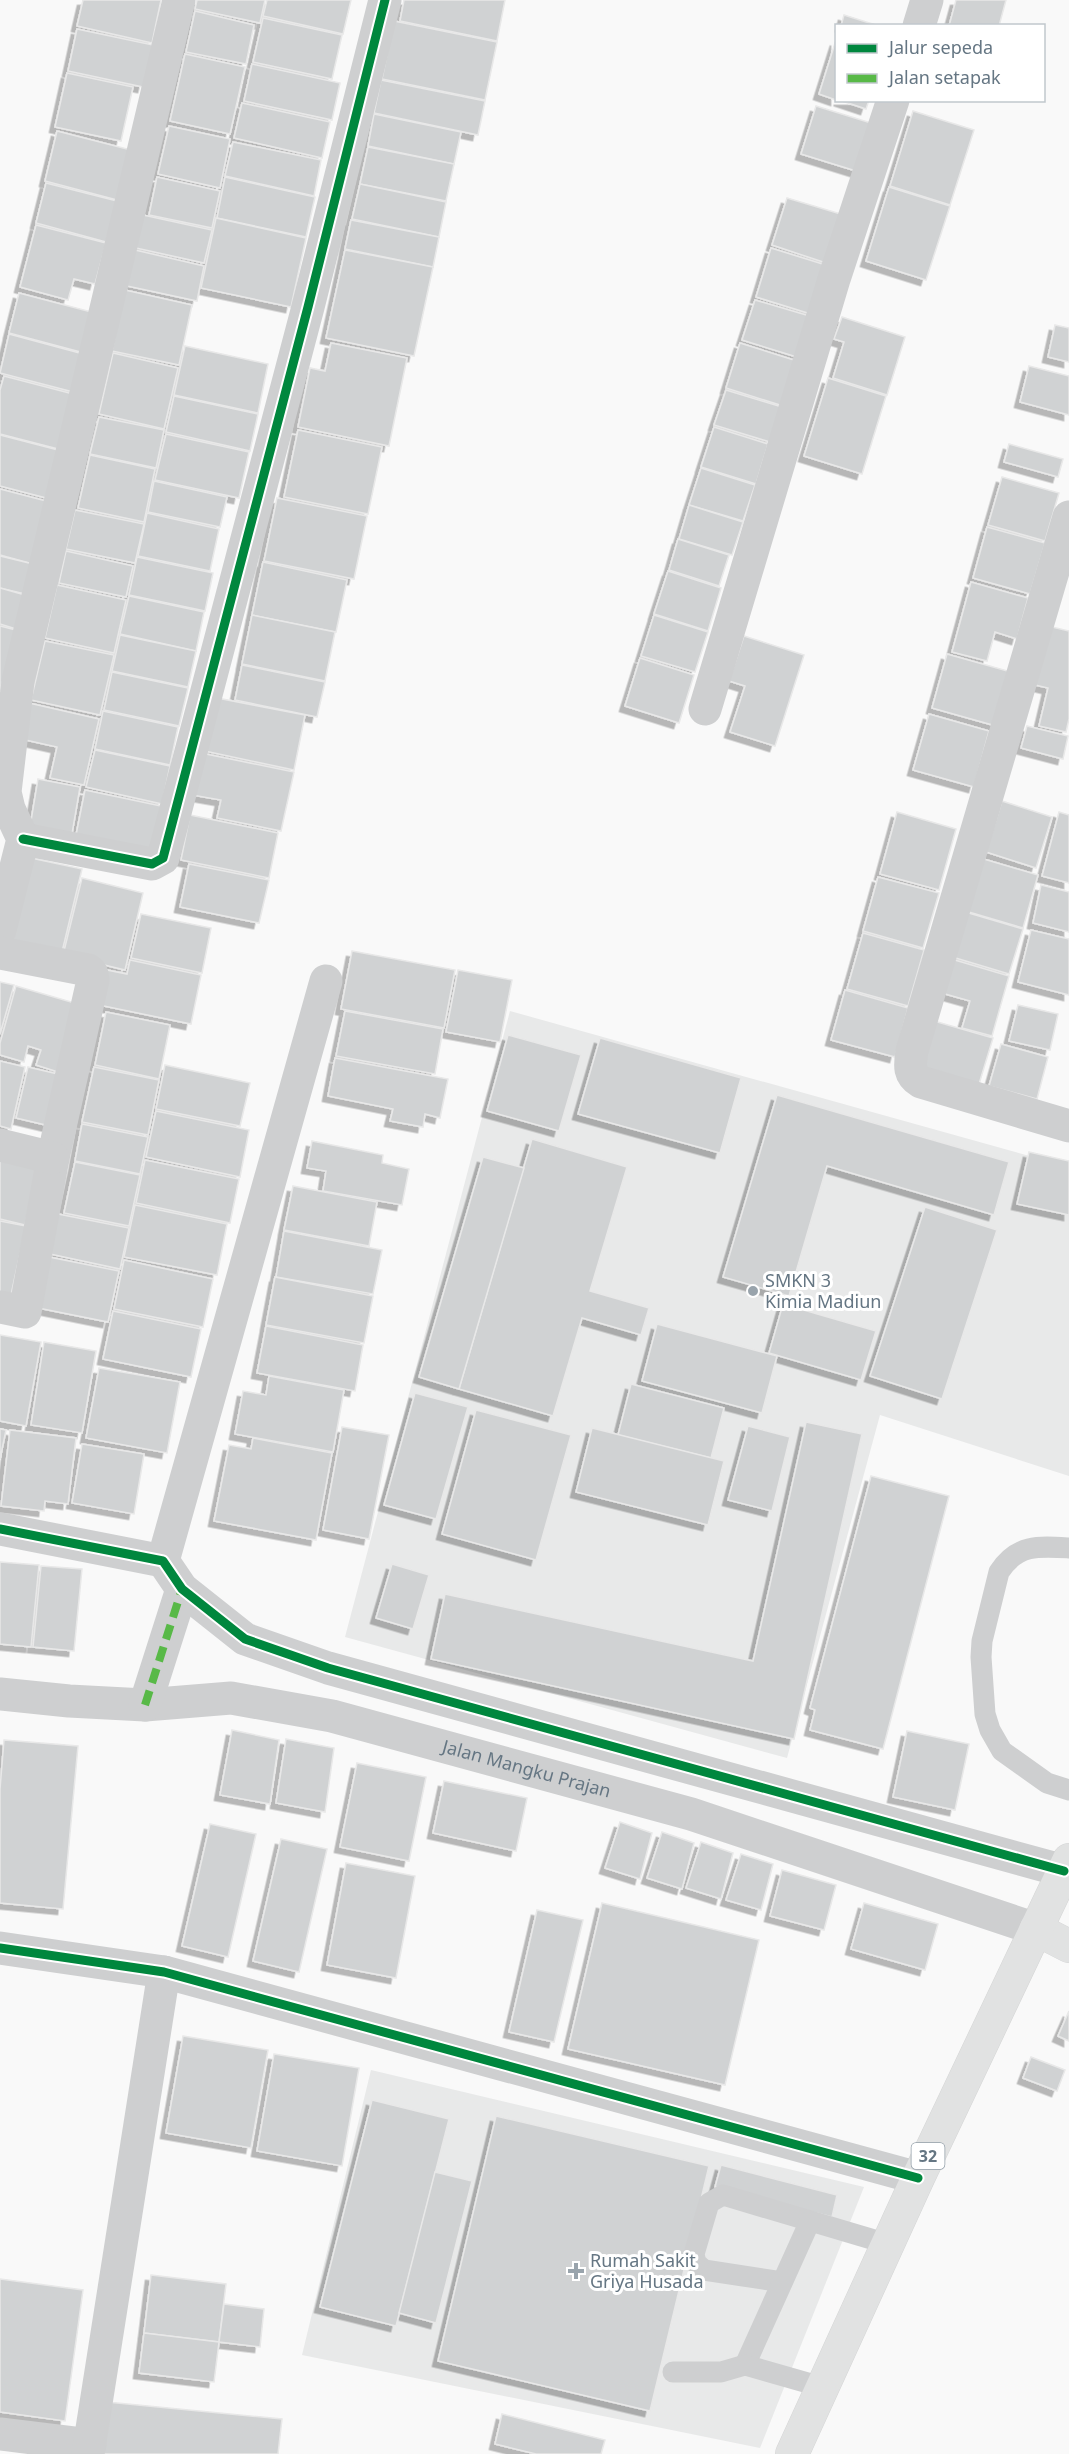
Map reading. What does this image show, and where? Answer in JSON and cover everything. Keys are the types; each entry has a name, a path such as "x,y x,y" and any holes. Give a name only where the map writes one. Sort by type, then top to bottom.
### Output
{"main road":[{"name":"32","path":"792,2454 918,2178 1067,1865"},
{"path":"1036,1929 1069,1946"}],"street":[{"path":"0,930 23,839 9,809 5,792 18,681 179,0"},
{"path":"23,839 152,864 163,858 308,307 385,0"},
{"path":"920,24 927,0"},
{"path":"705,709 834,279 892,102"},
{"path":"1069,517 1062,567 912,1052 910,1070 921,1082 1069,1126"},
{"path":"0,953 88,970 93,980 53,1158 24,1312 0,1307"},
{"path":"163,1561 326,981"},
{"path":"0,1144 53,1158"},
{"path":"0,1529 163,1561 182,1589 245,1639 328,1668 1067,1865"},
{"path":"145,1705 182,1589"},
{"name":"Jalan Mangku Prajan","path":"0,1694 145,1705 231,1698 332,1716 691,1814 1036,1929"},
{"path":"0,1948 164,1972 918,2178"},
{"path":"0,2434 89,2449 164,1972"}],"lane":[{"path":"1069,1548 1033,1547 1017,1554 1004,1564 999,1572 982,1641 981,1672 985,1714 994,1741 1002,1750 1047,1783 1069,1790"},
{"path":"782,2282 704,2270 696,2263 694,2254 709,2203 723,2195 888,2244"},
{"path":"745,2365 810,2221"},
{"path":"673,2372 721,2372 745,2365 822,2387"}],"shaded area":[{"name":"SMKN 3 Kimia Madiun","path":"510,1011 1069,1167 1069,1476 880,1415 787,1758 345,1637"},
{"name":"Rumah Sakit Griya Husada","path":"371,2070 864,2187 760,2448 302,2355"}],"building":[{"path":"83,0 161,0 152,43 77,26"},
{"path":"197,0 265,0 260,23 195,9"},
{"path":"267,0 351,0 343,34 263,16"},
{"path":"404,0 505,0 497,41 400,21"},
{"path":"956,0 1006,0 1000,24 950,24"},
{"path":"195,11 254,25 246,64 186,52"},
{"path":"844,15 873,24 842,24"},
{"path":"263,18 342,35 332,79 253,62"},
{"path":"394,21 497,42 485,100 382,79"},
{"path":"77,29 153,45 143,87 68,71"},
{"path":"835,43 835,100 819,94"},
{"path":"185,54 245,67 230,134 170,121"},
{"path":"252,64 340,83 332,120 244,101"},
{"path":"67,73 133,87 121,141 55,127"},
{"path":"381,80 485,101 478,135 374,113"},
{"path":"845,102 868,102 866,109"},
{"path":"242,103 330,122 322,158 234,138"},
{"path":"816,106 871,123 856,171 801,154"},
{"path":"913,111 974,130 950,205 890,186"},
{"path":"374,114 461,132 454,164 368,146"},
{"path":"169,126 230,139 220,188 158,174"},
{"path":"57,131 131,150 117,200 45,181"},
{"path":"233,142 321,160 314,196 225,176"},
{"path":"368,147 454,164 446,201 360,184"},
{"path":"157,177 220,191 212,228 149,215"},
{"path":"225,177 315,197 306,237 217,218"},
{"path":"46,183 117,201 106,242 36,223"},
{"path":"360,184 446,202 439,237 352,219"},
{"path":"889,187 950,206 926,280 866,261"},
{"path":"787,198 844,215 829,264 772,245"},
{"path":"143,215 212,230 204,263 136,248"},
{"path":"216,218 306,238 291,307 201,288"},
{"path":"351,220 439,237 433,267 345,249"},
{"path":"36,225 106,243 95,284 74,279 68,300 20,287"},
{"path":"771,248 829,266 814,315 756,297"},
{"path":"135,250 204,266 197,301 127,286"},
{"path":"345,250 433,267 414,356 326,338"},
{"path":"125,290 192,305 179,365 112,351"},
{"path":"19,293 99,314 88,354 9,333"},
{"path":"755,300 813,317 800,358 742,340"},
{"path":"842,317 905,337 887,395 833,378 844,342 834,339"},
{"path":"1055,325 1069,328 1069,362 1048,357"},
{"path":"9,334 87,355 77,393 0,373"},
{"path":"331,343 407,358 389,446 298,427 310,368 325,371"},
{"path":"740,343 797,361 783,406 726,388"},
{"path":"185,346 268,364 258,413 174,395"},
{"path":"113,353 178,368 164,429 99,414"},
{"path":"1029,366 1069,376 1069,415 1020,402"},
{"path":"4,376 77,395 62,450 0,434 0,390"},
{"path":"828,378 886,396 862,474 804,456"},
{"path":"726,390 782,407 770,442 714,425"},
{"path":"174,396 258,414 250,451 166,432"},
{"path":"99,417 164,430 156,468 90,454"},
{"path":"714,427 768,444 756,484 701,467"},
{"path":"298,430 382,447 368,514 284,497"},
{"path":"166,434 249,452 239,498 155,480"},
{"path":"0,435 62,451 50,499 0,486"},
{"path":"1009,444 1063,459 1058,477 1004,462"},
{"path":"90,455 155,469 144,522 78,508"},
{"path":"701,468 755,485 743,521 689,505"},
{"path":"1002,477 1059,493 1045,541 988,525"},
{"path":"154,481 227,497 220,527 148,512"},
{"path":"0,489 50,502 33,564 0,555"},
{"path":"277,498 367,516 354,579 264,561"},
{"path":"689,505 743,522 732,555 679,539"},
{"path":"75,510 144,524 135,563 66,549"},
{"path":"147,513 219,529 210,571 138,556"},
{"path":"987,527 1045,543 1030,594 973,578"},
{"path":"678,539 729,555 719,586 669,570"},
{"path":"66,551 133,566 126,597 59,583"},
{"path":"0,556 33,564 25,594 0,588"},
{"path":"137,557 213,573 205,611 129,595"},
{"path":"263,562 347,580 336,632 252,615"},
{"path":"668,571 721,588 708,631 654,614"},
{"path":"971,582 1028,598 1017,639 995,632 987,661 952,652"},
{"path":"57,585 126,600 114,653 45,638"},
{"path":"0,588 25,595 16,629 0,624"},
{"path":"129,596 204,612 196,651 120,634"},
{"path":"252,615 335,632 325,681 242,664"},
{"path":"654,615 708,632 695,672 641,656"},
{"path":"0,626 16,630 0,691"},
{"path":"1048,626 1069,631 1069,719 1066,732 1039,726 1048,688 1035,685"},
{"path":"120,635 196,651 188,687 112,671"},
{"path":"744,636 804,655 775,746 730,732 745,686 729,681"},
{"path":"45,641 114,655 100,715 31,700"},
{"path":"947,654 1011,672 996,726 932,708"},
{"path":"640,658 694,675 679,723 625,706"},
{"path":"242,665 325,682 317,717 235,700"},
{"path":"112,672 188,688 179,726 104,710"},
{"path":"212,697 305,715 294,770 200,750"},
{"path":"29,703 99,719 84,785 50,778 57,747 21,739"},
{"path":"103,711 178,727 170,765 95,749"},
{"path":"929,714 989,731 974,787 913,770"},
{"path":"1027,726 1068,736 1063,759 1021,748"},
{"path":"95,750 170,766 162,804 86,787"},
{"path":"201,753 294,772 281,831 217,818 221,800 192,795"},
{"path":"38,779 80,787 72,834 30,827"},
{"path":"85,790 161,806 150,856 75,840"},
{"path":"1002,801 1052,817 1036,868 986,852"},
{"path":"897,812 956,829 939,890 880,874"},
{"path":"1059,812 1069,815 1069,883 1042,876"},
{"path":"190,815 278,833 269,878 181,860"},
{"path":"977,857 1038,875 1023,928 962,910"},
{"path":"31,858 82,869 61,956 11,945"},
{"path":"189,864 269,880 259,923 180,907"},
{"path":"878,877 939,893 923,948 863,931"},
{"path":"82,878 143,893 125,970 63,955"},
{"path":"1041,885 1069,892 1069,932 1033,923"},
{"path":"962,911 1023,929 1009,974 949,956"},
{"path":"141,914 211,928 202,973 131,958"},
{"path":"1031,930 1069,939 1069,995 1018,982"},
{"path":"863,933 924,950 908,1006 847,989"},
{"path":"352,951 455,970 444,1028 341,1009"},
{"path":"948,958 1009,976 992,1036 962,1028 970,1001 938,992"},
{"path":"130,960 201,975 191,1024 94,1004 102,969 127,974"},
{"path":"458,970 512,980 500,1042 446,1032"},
{"path":"0,982 14,985 0,1034"},
{"path":"16,986 78,1004 58,1072 36,1065 41,1050 28,1046 24,1062 0,1055 0,1043"},
{"path":"845,990 908,1008 895,1057 831,1040"},
{"path":"1018,1005 1058,1014 1050,1050 1009,1041"},
{"path":"345,1011 443,1029 435,1074 336,1056"},
{"path":"106,1012 170,1025 159,1079 95,1065"},
{"path":"934,1021 993,1038 979,1084 920,1067"},
{"path":"508,1035 581,1055 559,1131 487,1111"},
{"path":"600,1038 741,1078 720,1153 578,1114"},
{"path":"1001,1044 1048,1057 1037,1099 989,1086"},
{"path":"335,1058 448,1079 440,1118 425,1114 423,1127 390,1121 393,1109 328,1096"},
{"path":"0,1061 25,1067 11,1129 0,1126"},
{"path":"165,1065 250,1083 240,1126 156,1109"},
{"path":"28,1067 62,1075 50,1126 16,1118"},
{"path":"94,1067 159,1080 148,1135 82,1122"},
{"path":"777,1095 1009,1162 994,1215 827,1166 789,1296 723,1277"},
{"path":"156,1111 249,1130 240,1177 146,1157"},
{"path":"82,1124 148,1137 140,1174 75,1161"},
{"path":"532,1139 627,1167 590,1291 649,1308 641,1335 582,1318 553,1416 459,1389"},
{"path":"312,1141 383,1155 382,1163 409,1169 402,1205 323,1191 326,1171 307,1168"},
{"path":"1029,1152 1069,1161 1069,1215 1017,1204"},
{"path":"483,1157 524,1168 459,1389 419,1377"},
{"path":"0,1158 38,1166 25,1225 0,1219"},
{"path":"145,1160 239,1179 230,1223 136,1203"},
{"path":"75,1162 140,1175 129,1226 64,1213"},
{"path":"293,1186 377,1202 369,1246 284,1230"},
{"path":"135,1205 227,1224 217,1275 124,1257"},
{"path":"925,1207 997,1230 942,1399 870,1376"},
{"path":"58,1214 129,1228 120,1269 50,1254"},
{"path":"0,1221 26,1226 9,1304 0,1302"},
{"path":"284,1231 382,1250 373,1294 276,1277"},
{"path":"49,1257 119,1271 108,1322 38,1308"},
{"path":"124,1260 213,1279 203,1327 114,1309"},
{"path":"275,1277 373,1296 364,1343 266,1325"},
{"path":"783,1304 876,1331 861,1380 769,1353"},
{"path":"113,1311 201,1329 191,1377 103,1359"},
{"path":"657,1324 777,1356 762,1413 642,1381"},
{"path":"266,1326 363,1345 355,1391 257,1373"},
{"path":"0,1335 41,1342 26,1426 0,1421"},
{"path":"44,1342 96,1351 82,1433 31,1425"},
{"path":"99,1368 180,1382 167,1453 86,1438"},
{"path":"269,1376 344,1390 333,1452 235,1434 243,1391 266,1395"},
{"path":"631,1384 724,1408 711,1458 618,1435"},
{"path":"415,1393 468,1407 436,1519 384,1505"},
{"path":"476,1410 571,1435 536,1560 442,1534"},
{"path":"806,1422 862,1434 794,1739 431,1659 445,1594 753,1661"},
{"path":"748,1426 790,1437 772,1511 728,1500"},
{"path":"342,1427 389,1435 369,1539 323,1530"},
{"path":"592,1428 724,1461 708,1525 576,1492"},
{"path":"0,1429 6,1430 0,1459"},
{"path":"10,1430 76,1438 68,1504 45,1501 44,1511 1,1506"},
{"path":"253,1438 332,1453 316,1540 214,1521 229,1445 251,1449"},
{"path":"82,1444 144,1454 134,1514 72,1503"},
{"path":"871,1476 949,1496 883,1749 810,1730 815,1710 810,1708"},
{"path":"0,1562 39,1565 31,1647 0,1644"},
{"path":"392,1564 429,1575 413,1629 376,1618"},
{"path":"41,1566 82,1569 74,1651 33,1647"},
{"path":"232,1730 279,1740 270,1804 220,1795"},
{"path":"907,1731 969,1744 955,1810 893,1797"},
{"path":"286,1739 334,1748 325,1812 276,1803"},
{"path":"4,1740 78,1746 63,1909 0,1903 0,1789"},
{"path":"357,1763 426,1777 409,1861 340,1847"},
{"path":"444,1781 527,1798 516,1851 433,1833"},
{"path":"620,1822 652,1833 640,1879 605,1868"},
{"path":"210,1824 256,1834 228,1957 182,1946"},
{"path":"662,1832 694,1843 682,1889 647,1878"},
{"path":"281,1839 327,1849 299,1972 253,1961"},
{"path":"701,1842 733,1853 721,1899 686,1888"},
{"path":"741,1854 773,1864 761,1910 726,1900"},
{"path":"346,1863 415,1876 396,1978 327,1965"},
{"path":"782,1870 836,1885 824,1930 770,1916"},
{"path":"602,1903 759,1940 725,2085 568,2049"},
{"path":"864,1903 938,1924 925,1970 851,1949"},
{"path":"537,1910 583,1920 554,2042 509,2032"},
{"path":"1069,2011 1069,2041 1058,2036"},
{"path":"183,2036 268,2050 251,2148 166,2133"},
{"path":"274,2054 359,2068 342,2166 257,2151"},
{"path":"1031,2057 1065,2070 1057,2091 1023,2078"},
{"path":"372,2100 449,2119 396,2326 320,2307"},
{"path":"496,2116 709,2166 650,2411 438,2361"},
{"path":"721,2165 837,2195 832,2217 715,2187"},
{"path":"435,2172 472,2181 436,2323 399,2313"},
{"path":"151,2275 226,2284 219,2342 144,2333"},
{"path":"0,2279 83,2290 65,2421 0,2412"},
{"path":"224,2304 264,2309 260,2347 219,2342"},
{"path":"144,2333 219,2342 214,2382 139,2373"},
{"path":"107,2402 282,2419 278,2454 101,2454"},
{"path":"502,2414 605,2440 601,2454 536,2454 495,2444"}],"marked path":[{"path":"145,1705 182,1589"}],"cycle path":[{"path":"23,839 152,864 163,858 308,307 385,0"},
{"path":"0,1529 163,1561 182,1589 245,1639 328,1668 1064,1871"},
{"path":"0,1948 164,1972 918,2178"}],"place":[{"name":"SMKN 3 Kimia Madiun","path":"753,1291"},
{"name":"Rumah Sakit Griya Husada","path":"576,2271"}]}
